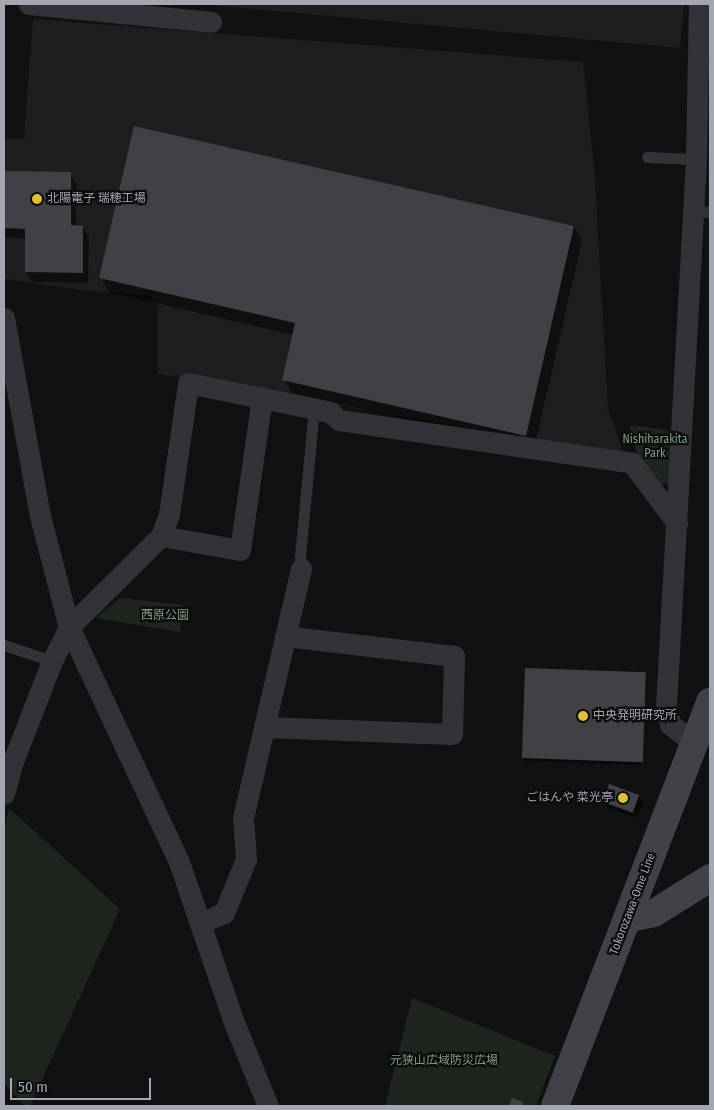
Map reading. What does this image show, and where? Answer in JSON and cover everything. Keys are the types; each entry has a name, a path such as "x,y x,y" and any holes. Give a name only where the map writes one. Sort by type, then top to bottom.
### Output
{"main road":[{"name":"Tokorozawa-Ome Line","path":"555,1106 629,918 710,702"},
{"path":"629,918 654,912 710,878"}],"street":[{"path":"29,4 90,7 211,22"},
{"path":"694,743 670,724 666,706 677,523 702,211 696,159 699,4"},
{"path":"4,318 40,516 69,627 179,862 233,1020 268,1106"},
{"path":"4,794 12,764 52,661 69,627 161,536 169,514 188,383 314,408 330,412 339,420 632,463 677,523"},
{"path":"161,536 240,550 262,398"},
{"path":"200,923 224,913 246,859 243,818 301,569"},
{"path":"264,726 452,734 454,656 285,636"}],"lane":[{"path":"647,157 696,159"},
{"path":"301,569 300,556 314,408"},
{"path":"4,645 52,661"}],"shaded area":[{"path":"200,4 684,4 680,48"},
{"path":"33,19 583,62 594,165 608,409 624,455 158,374 158,308 151,296 83,290 4,279 4,139 24,139"}],"green space":[{"name":"Nishiharakita Park","path":"629,425 674,431 672,482 657,486 638,456"},
{"name":"西原公園","path":"120,598 183,605 180,632 96,618"},
{"path":"9,808 120,909 30,1106 25,1106 4,1084 4,832"},
{"name":"元狭山広域防災広場","path":"412,998 555,1056 536,1106 385,1106"}],"building":[{"path":"134,126 574,226 526,436 282,380 295,323 99,278"},
{"name":"北陽電子 瑞穂工場","path":"4,171 71,172 71,225 83,226 83,273 25,272 25,229 4,228"},
{"name":"中央発明研究所","path":"525,668 646,672 643,762 522,758"},
{"path":"609,784 639,795 633,813 603,802"},
{"path":"512,1098 523,1102 522,1106 509,1106"}],"place":[{"name":"北陽電子 瑞穂工場","path":"37,199"},
{"name":"中央発明研究所","path":"583,716"},
{"name":"ごはんや 菜光亭","path":"623,798"}]}
